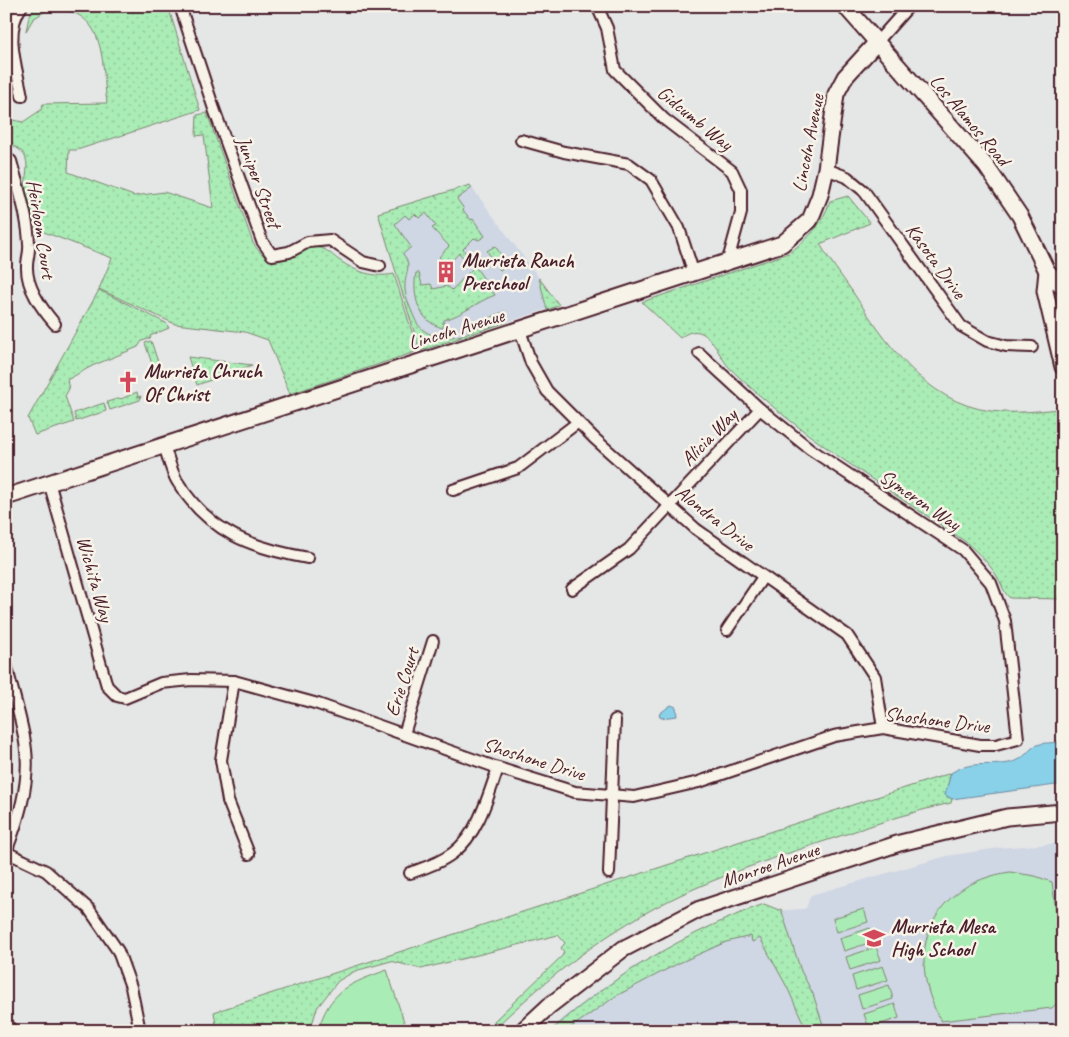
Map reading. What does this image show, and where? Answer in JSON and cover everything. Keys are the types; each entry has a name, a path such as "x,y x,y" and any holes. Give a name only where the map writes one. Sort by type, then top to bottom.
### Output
{"street":[{"path":"22,6 12,30 22,96"},
{"name":"Juniper Street","path":"180,6 215,112 262,241 267,250 272,255 281,255 308,242 330,240 363,262 380,266"},
{"name":"Gidcumb Way","path":"598,6 607,28 615,70 664,119 732,171 741,190 741,213 727,264"},
{"name":"Los Alamos Road","path":"845,6 986,166 1020,216 1047,271 1063,287"},
{"path":"876,42 908,6"},
{"name":"Lincoln Avenue","path":"6,497 727,264 782,244 810,220 820,195 826,169 836,94 845,76 876,42"},
{"path":"521,140 564,152 629,164 651,180 679,228 694,274"},
{"name":"Heirloom Court","path":"9,160 30,245 27,268 32,287 43,311 55,324"},
{"name":"Kasota Drive","path":"826,169 847,177 864,191 961,326 987,341 1006,346 1032,347"},
{"name":"Los Alamos Road","path":"1047,271 1045,291 1063,367"},
{"name":"Alondra Drive","path":"520,330 531,363 547,391 577,423 696,529 848,635 875,677 883,728"},
{"name":"Symeron Way","path":"700,353 760,409 810,449 963,550 991,583 1005,621 1018,739"},
{"name":"Alicia Way","path":"572,589 629,549 668,505 760,409"},
{"path":"453,490 518,468 577,423"},
{"path":"164,445 177,481 200,510 222,531 269,550 308,558"},
{"name":"Wichita Way","path":"49,482 106,686"},
{"path":"728,630 763,577"},
{"name":"Erie Court","path":"404,734 434,641"},
{"path":"6,663 26,750 22,798 17,823 6,852 46,871 89,909 118,952 131,987 140,1031"},
{"name":"Shoshone Drive","path":"106,686 117,696 125,698 160,683 191,680 234,681 318,704 498,768 575,792 634,797 698,782 834,736 883,728 980,745 996,745 1018,739"},
{"path":"234,681 221,760 228,801 249,854"},
{"path":"609,873 614,795 615,720"},
{"path":"410,873 433,864 453,853 465,841 474,828 498,768"},
{"name":"Monroe Avenue","path":"522,1031 549,1006 623,949 700,909 900,843 1007,817 1063,812"},
{"path":"6,1023 12,1031"}],"shaded area":[{"path":"470,185 559,305 420,351 378,213"},
{"name":"Murrieta Mesa High School","path":"1063,843 1063,1031 547,1031 591,996 632,968 675,944 743,913 803,909 806,908 811,895 947,856 999,848"}],"green space":[{"path":"35,6 168,6 200,110 77,150 69,150 68,172 134,196 164,192 213,208 204,135 196,136 197,115 207,113 253,243 262,255 271,260 278,261 310,247 320,248 359,271 379,275 394,274 418,351 290,394 268,340 245,332 175,324 99,289 112,258 36,229 26,195 26,158 16,147 6,143 6,115 13,120 23,122 41,110 43,104 107,103 104,69 98,39 92,27 82,17 69,11 50,8 33,19 26,31 29,17"},
{"path":"470,185 472,188 457,199 463,210 471,220 473,219 485,236 479,240 474,238 463,249 495,295 458,315 444,320 443,328 434,325 422,314 416,298 416,273 419,273 422,285 431,284 433,289 447,286 452,290 473,268 459,253 448,265 439,257 449,246 432,228 436,226 426,213 419,218 415,214 409,219 405,215 395,224 411,247 403,254 408,265 405,284 406,297 419,325 425,332 433,335 451,337 460,335 477,328 492,317 504,312 507,322 420,351 378,213"},
{"path":"848,196 870,223 820,244 879,330 909,367 946,396 967,405 991,411 1008,412 1059,409 1063,468 1063,599 1010,598 991,568 966,542 833,453 782,414 727,365 713,344 703,334 689,333 680,338 642,302 789,253 803,242 819,224 830,201"},
{"path":"495,246 508,265 500,270 487,251"},
{"path":"539,278 559,305 547,310"},
{"path":"99,290 166,323 169,328 150,336 151,338 142,341 138,347 92,366 67,380 69,389 65,396 74,422 35,435 28,418"},
{"path":"151,341 159,365 153,367 145,343"},
{"path":"188,357 252,365 197,385"},
{"path":"137,392 138,397 141,396 140,400 110,410 107,402 121,399"},
{"path":"104,403 106,411 76,421 74,413"},
{"path":"951,773 945,795 952,799 951,803 889,820 745,868 696,888 642,915 590,948 566,966 497,1026 494,1021 562,956 564,952 561,948 565,943 558,935 421,969 391,961 355,971 338,981 317,1008 310,1031 217,1031 214,1012"},
{"path":"1010,872 1035,876 1052,882 1063,962 1063,997 1052,1008 941,1021 930,995 924,970 925,947 931,925 943,906 960,891 983,879"},
{"path":"764,904 779,910 781,909 801,971 813,994 825,1031 807,1031 787,987 760,938 752,942 751,936 726,942 677,964 616,996 566,1031 551,1031 599,992 652,957 707,928"},
{"path":"864,909 868,922 837,932 833,918"},
{"path":"870,928 875,941 844,951 840,938"},
{"path":"876,947 881,960 850,970 846,957"},
{"path":"883,966 888,980 856,990 852,976"},
{"path":"387,970 407,1031 318,1031 328,1006 335,997 352,984"},
{"path":"889,985 893,999 862,1009 858,995"},
{"path":"895,1004 899,1018 869,1028 864,1014"}],"water":[{"path":"671,705 676,707 677,716 661,718 659,714"},
{"path":"1063,742 1063,784 952,799 945,795 951,773 959,769 974,765 1013,762 1038,745"}],"place":[{"name":"Murrieta Ranch Preschool","path":"446,272"},
{"name":"Murrieta Chruch Of Christ","path":"128,382"},
{"name":"Murrieta Mesa High School","path":"874,938"}]}
